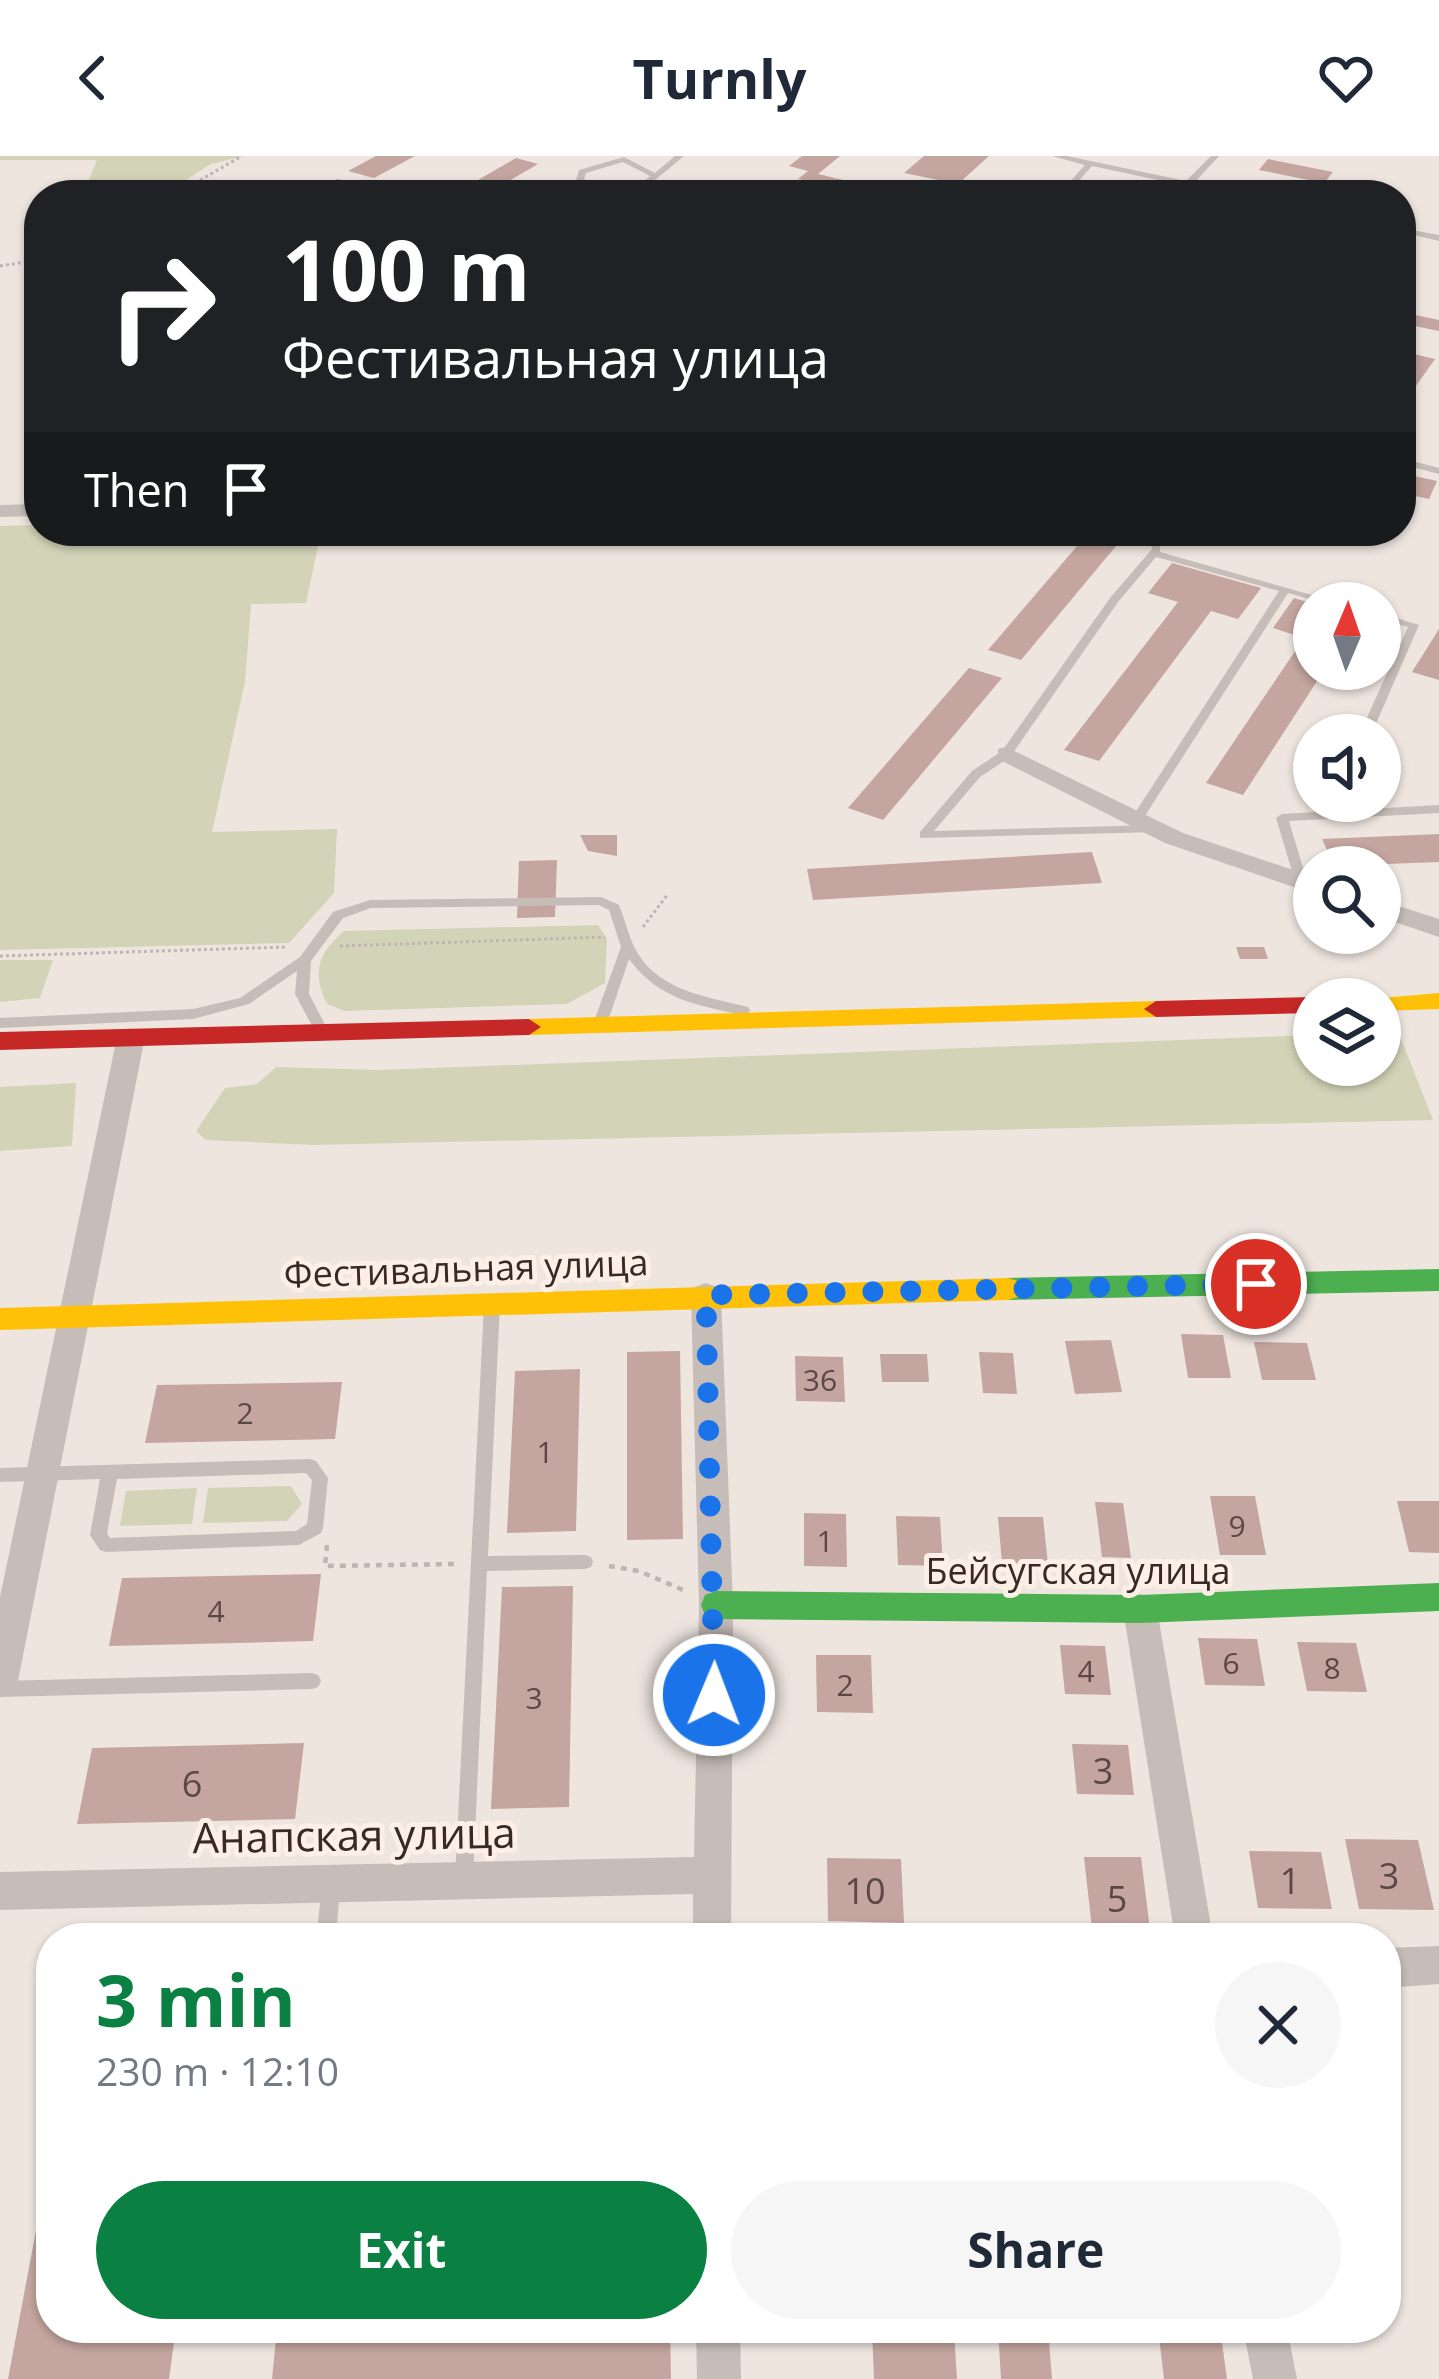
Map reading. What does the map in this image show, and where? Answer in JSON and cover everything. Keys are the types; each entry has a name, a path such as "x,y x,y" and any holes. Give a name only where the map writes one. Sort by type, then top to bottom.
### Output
{"street":[{"path":"1006,754 1146,824 1293,879"},
{"path":"1401,915 1439,928"},
{"path":"1401,1002 1439,1001"},
{"path":"0,1041 1293,1006"},
{"path":"0,1685 131,1037"},
{"name":"Фестивальная улица","path":"0,1319 706,1295 1439,1280"},
{"path":"706,1295 716,1605 712,1923"},
{"name":"Бейсугская улица","path":"716,1605 1140,1609 1439,1597"},
{"path":"1140,1609 1192,1923"},
{"name":"Анапская улица","path":"0,1891 711,1875"},
{"path":"1401,1967 1439,1965"},
{"path":"718,2343 719,2379"},
{"path":"1268,2343 1275,2379"}],"lane":[{"path":"650,180 680,156"},
{"path":"1057,156 1170,180"},
{"path":"1193,180 1215,156"},
{"path":"582,180 582,172 624,158 655,176"},
{"path":"1075,180 1090,163"},
{"path":"1155,546 1006,754 976,774 924,835 1146,824 1286,590"},
{"path":"1154,553 1293,592"},
{"path":"1401,622 1414,625 1401,654"},
{"path":"1401,808 1439,808"},
{"path":"1293,816 1282,818 1293,847"},
{"path":"0,1023 193,1014 244,1001 305,960 338,915 392,903 601,901 614,908 627,947 649,980 670,994 787,1019"},
{"path":"600,1024 627,947"},
{"path":"305,960 302,994 322,1032"},
{"path":"464,1878 493,1305"},
{"path":"0,1475 310,1466 320,1478 315,1528 299,1538 106,1545 98,1535 110,1472"},
{"path":"478,1564 585,1562"},
{"path":"0,1685 312,1681"},
{"path":"328,1923 332,1882"}],"path":[{"path":"200,180 242,156"},
{"path":"307,1533 328,1546 326,1566 478,1564"},
{"path":"585,1562 639,1571 716,1605"}],"green space":[{"path":"0,156 244,156 211,164 186,180 89,180 97,160 0,160"},
{"path":"24,525 24,546 318,546 306,603 251,604 245,682 212,832 337,829 334,893 289,943 0,950 0,526"},
{"path":"598,925 607,939 605,983 567,1004 344,1011 327,1004 320,983 323,956 344,931"},
{"path":"0,960 53,960 40,998 0,1002"},
{"path":"1293,1036 1293,1086 1401,1086 1401,1039 1433,1120 312,1145 206,1140 196,1131 225,1088 257,1084 276,1067 378,1070"},
{"path":"76,1083 72,1146 0,1151 0,1087"},
{"path":"291,1486 302,1504 287,1521 203,1523 208,1488"},
{"path":"197,1488 192,1524 120,1526 126,1491"}],"building":[{"path":"376,156 415,156 374,178 348,171"},
{"path":"802,156 840,156 818,174 843,180 798,179 808,171 789,166"},
{"path":"924,156 989,156 962,180 904,173"},
{"path":"516,158 538,164 511,180 478,180"},
{"path":"1268,159 1333,172 1326,180 1309,180 1259,170"},
{"path":"1416,315 1439,320 1439,331 1416,326"},
{"path":"1416,355 1435,359 1416,386"},
{"path":"1416,476 1437,481 1429,499 1416,496"},
{"path":"1077,546 1116,546 1021,660 988,650"},
{"path":"1172,563 1261,588 1238,619 1211,611 1099,761 1064,750 1178,602 1148,593"},
{"path":"1293,599 1293,634 1273,628"},
{"path":"1439,629 1439,680 1412,672"},
{"path":"1293,654 1293,690 1311,690 1243,795 1206,783"},
{"path":"969,668 1002,678 883,820 848,808"},
{"path":"1439,834 1439,862 1401,863 1401,846 1325,846 1322,839"},
{"path":"580,835 617,835 617,856 588,851"},
{"path":"1092,852 1102,883 813,900 807,869"},
{"path":"557,860 555,917 517,918 519,861"},
{"path":"1236,947 1264,947 1268,959 1240,959"},
{"path":"1181,1334 1223,1335 1231,1378 1188,1378"},
{"path":"1111,1340 1122,1392 1075,1394 1065,1341"},
{"path":"1254,1342 1307,1343 1316,1380 1262,1380"},
{"path":"680,1351 683,1539 627,1540 627,1352"},
{"path":"979,1352 1013,1353 1017,1394 983,1393"},
{"path":"880,1354 927,1354 929,1382 882,1382"},
{"path":"795,1356 843,1357 845,1402 796,1401"},
{"path":"580,1369 576,1531 507,1533 515,1371"},
{"path":"342,1382 335,1439 145,1443 157,1385"},
{"path":"1210,1496 1255,1496 1266,1555 1220,1555"},
{"path":"1397,1501 1439,1501 1439,1553 1409,1552"},
{"path":"1095,1502 1123,1503 1131,1558 1102,1557"},
{"path":"804,1513 846,1514 847,1567 804,1566"},
{"path":"896,1516 940,1517 943,1566 898,1565"},
{"path":"998,1517 1043,1517 1048,1564 1002,1563"},
{"path":"321,1574 313,1641 109,1646 122,1578"},
{"path":"573,1586 569,1807 491,1809 502,1587"},
{"path":"1198,1638 1257,1639 1265,1686 1205,1685"},
{"path":"1297,1642 1356,1643 1367,1692 1307,1691"},
{"path":"1060,1645 1105,1646 1111,1695 1065,1694"},
{"path":"816,1655 871,1655 873,1713 817,1712"},
{"path":"304,1743 295,1819 77,1824 92,1748"},
{"path":"1072,1744 1128,1745 1134,1795 1077,1794"},
{"path":"1345,1839 1418,1840 1434,1910 1359,1909"},
{"path":"1249,1851 1321,1852 1332,1909 1258,1908"},
{"path":"1084,1857 1141,1857 1149,1923 1091,1923"},
{"path":"827,1858 901,1859 904,1923 828,1921"},
{"path":"36,2230 36,2343 174,2343 169,2379 8,2379"},
{"path":"276,2343 670,2343 671,2379 272,2379"},
{"path":"873,2343 955,2343 957,2379 874,2379"},
{"path":"999,2343 1049,2343 1052,2379 1001,2379"},
{"path":"1160,2343 1222,2343 1227,2379 1164,2379"}],"traffic: fast":[{"path":"1008,1289 1439,1280"},
{"path":"716,1605 1140,1609 1439,1597"}],"traffic: slow":[{"path":"1401,1002 1439,1001"},
{"path":"529,1027 1156,1009"},
{"path":"0,1319 1008,1289"}],"traffic: jam":[{"path":"1156,1009 1293,1006"},
{"path":"0,1041 529,1027"}],"route":[{"path":"714,1695 716,1605 706,1295 1256,1284"}]}
